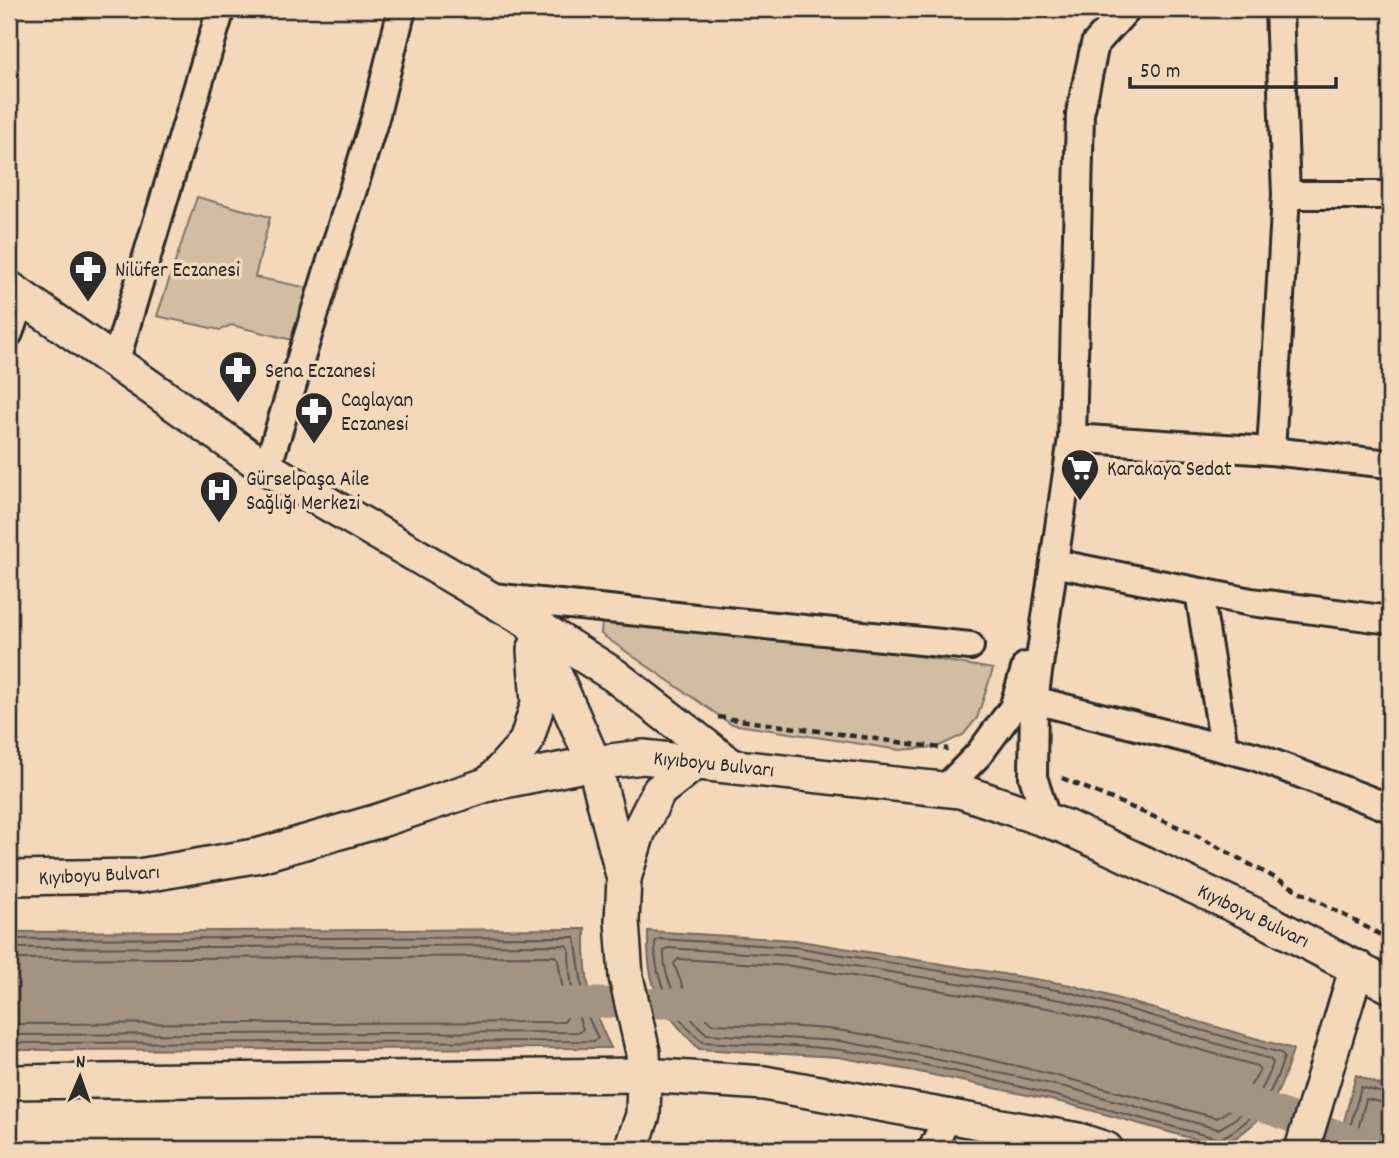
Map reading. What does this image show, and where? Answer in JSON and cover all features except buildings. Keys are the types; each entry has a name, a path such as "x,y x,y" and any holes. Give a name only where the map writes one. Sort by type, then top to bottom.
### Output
{"main road":[{"path":"15,292 267,468 532,623 614,675 713,763 659,791 638,833 624,879 622,921 626,977 643,1064 643,1115 631,1149"},
{"path":"532,623 594,763 624,879"},
{"path":"489,784 526,742 538,703 532,623"},
{"name":"Kıyıboyu Bulvarı","path":"9,878 139,876 260,855 378,821 489,784 594,763 643,757 960,792 1047,821 1255,915 1390,986"},
{"path":"1302,1149 1357,967"},
{"path":"9,1082 643,1064 948,1116 1078,1140 1106,1149"},
{"path":"643,1115 660,1149"}],"street":[{"path":"115,363 221,9"},
{"path":"267,468 375,118 402,9"},
{"path":"1047,821 1033,777 1034,700 1072,438 1080,114 1095,44 1127,9"},
{"path":"1272,451 1286,195 1279,9"},
{"path":"1286,195 1390,195"},
{"path":"9,333 15,292"},
{"path":"1072,438 1272,451 1390,464"},
{"path":"1054,563 1251,602 1390,620"},
{"path":"1199,592 1224,747"},
{"path":"944,790 979,754 1013,708 1049,595"},
{"path":"487,597 970,646"},
{"path":"1034,700 1224,747 1390,808"},
{"path":"932,1149 948,1116"}],"shaded area":[{"path":"197,197 270,217 255,277 323,291 313,345 231,325 220,330 157,316"},
{"path":"602,619 773,631 993,669 977,718 963,735 937,747 900,750 731,724 601,634"}],"water":[{"path":"585,929 589,991 611,1048 9,1050 9,932"},
{"path":"648,931 794,940 1071,985 1293,1049 1282,1083 1269,1107 1251,1126 1222,1147 1065,1103 914,1071 838,1057 699,1049 674,1021 658,997 650,969"},
{"path":"1356,1075 1390,1089 1390,1149 1337,1149"}],"waterway":[{"path":"550,1002 700,1004"},
{"path":"1230,1094 1374,1149"}],"place":[{"name":"Nilüfer Eczanesi","path":"88,303"},
{"name":"Sena Eczanesi","path":"238,404"},
{"name":"Caglayan Eczanesi","path":"314,445"},
{"name":"Karakaya Sedat","path":"1080,502"},
{"name":"Gürselpaşa Aile Sağlığı Merkezi","path":"219,524"}]}
